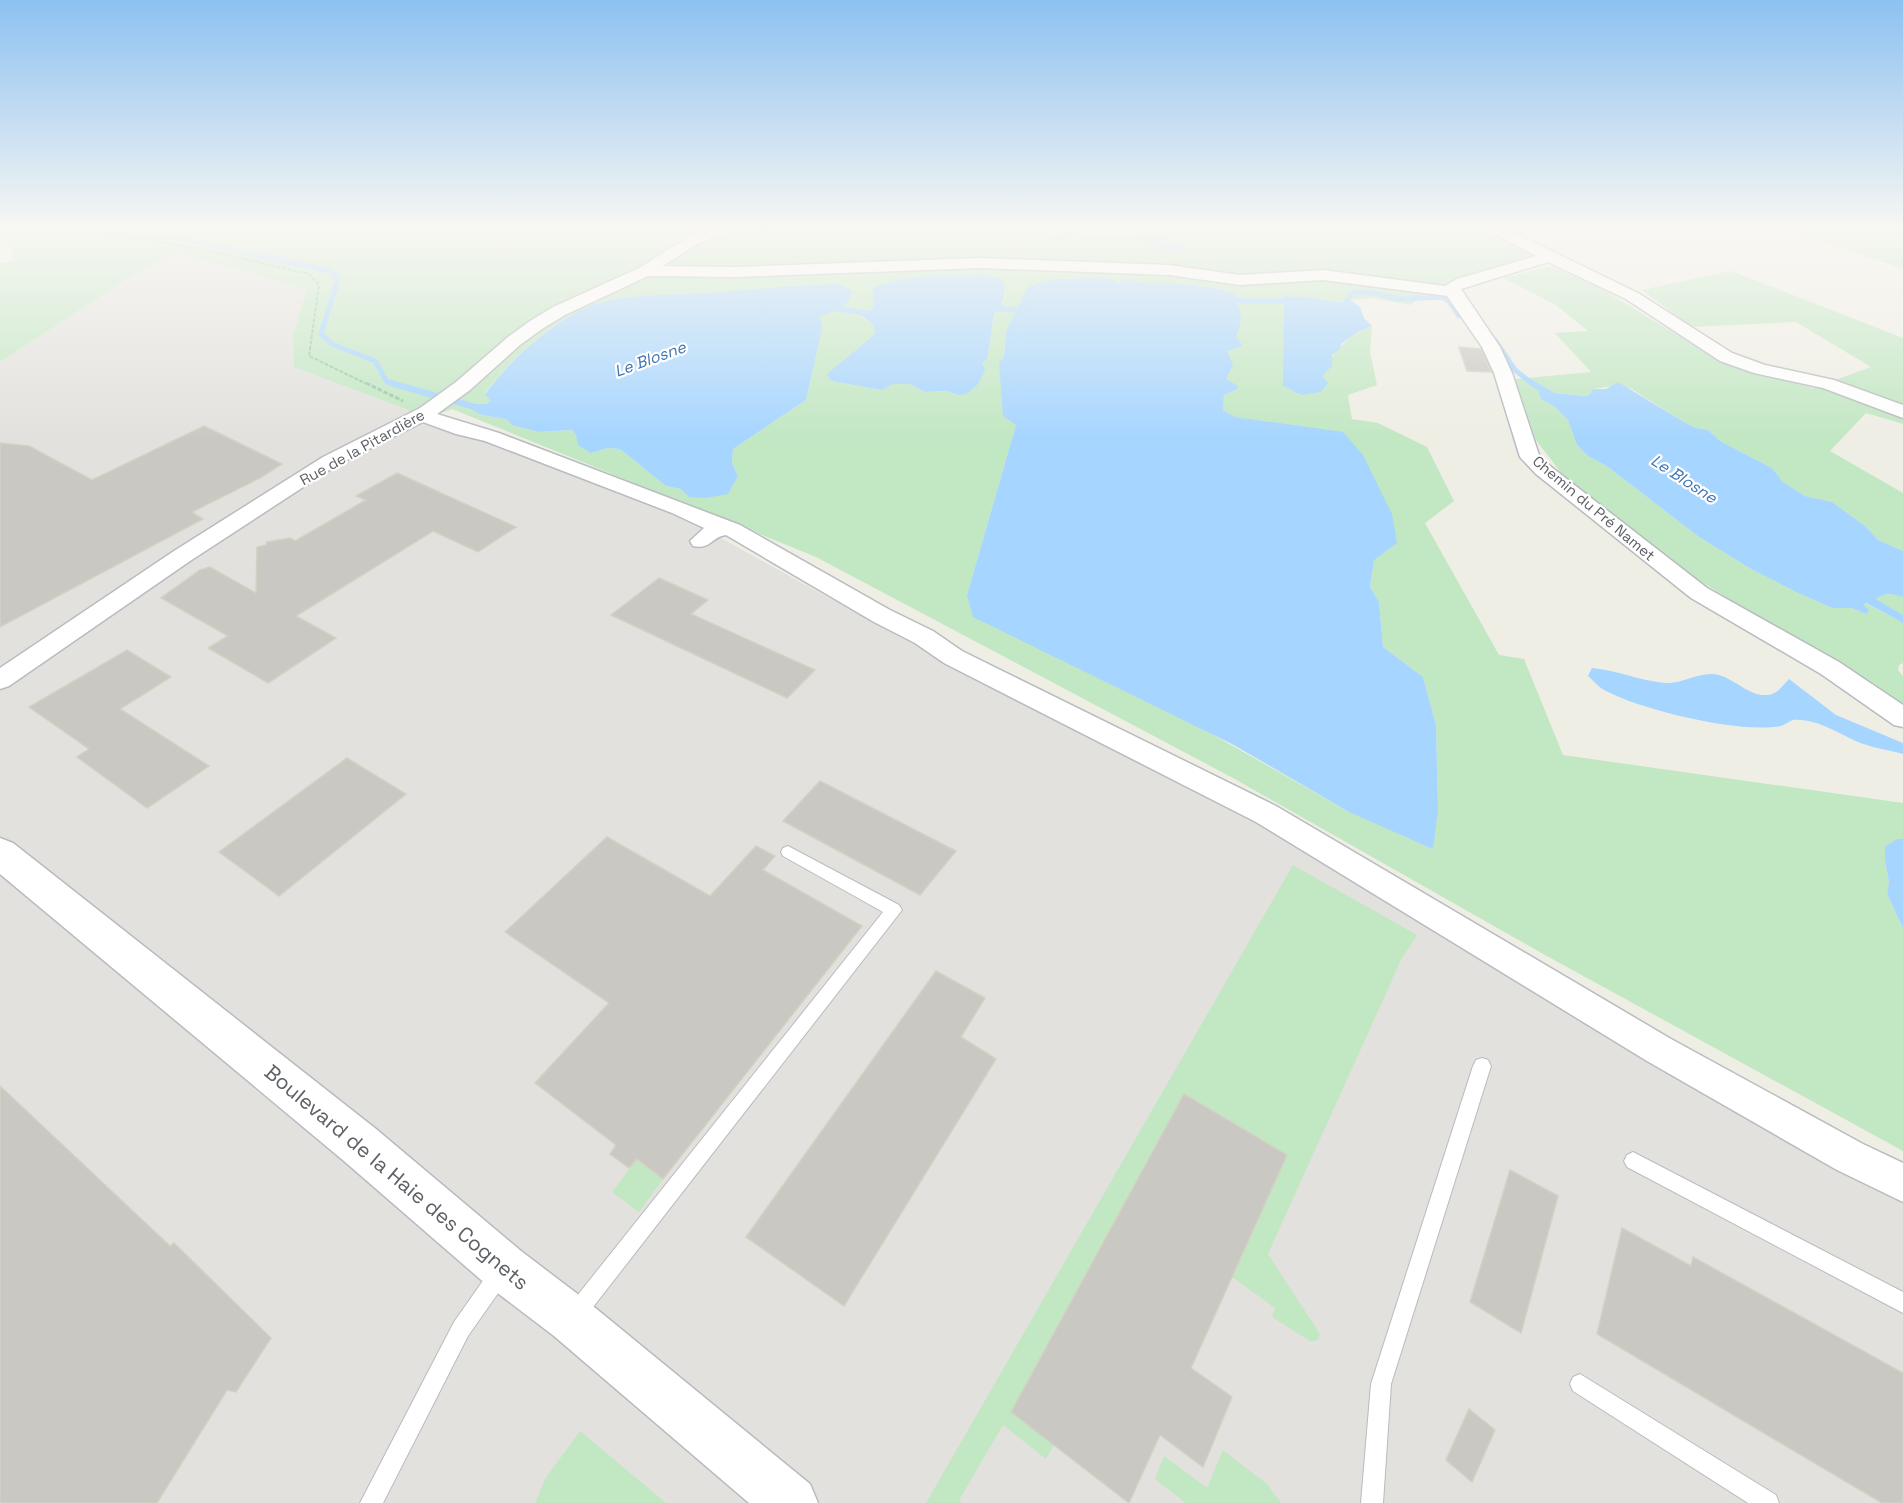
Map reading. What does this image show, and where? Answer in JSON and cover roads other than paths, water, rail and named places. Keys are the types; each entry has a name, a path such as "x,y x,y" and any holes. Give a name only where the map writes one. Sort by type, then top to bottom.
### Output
{"main road":[{"name":"Boulevard de la Haie des Cognets","path":"0,853 360,1145 504,1268 571,1319 791,1503"}],"street":[{"name":"Rue de la Pitardière","path":"0,680 182,556 330,461 424,413 463,386 514,341 536,325 587,298"},
{"name":"Chemin du Pré Namet","path":"1456,298 1491,347 1503,373 1530,457 1543,470 1699,592 1830,668 1903,718"},
{"path":"1635,298 1726,357 1760,369 1828,384 1903,412"},
{"path":"424,413 463,430 492,437 680,508 711,534 732,530 882,616 924,637 953,657 1266,814 1659,1050 1850,1157 1903,1183"}],"lane":[{"path":"571,1319 894,910 788,852"},
{"path":"1372,1503 1381,1384 1482,1066"},
{"path":"1633,1161 1903,1303"},
{"path":"371,1503 461,1329 504,1268"},
{"path":"1580,1384 1768,1503"}],"water":[{"path":"622,298 849,298 844,306 820,316 822,329 806,400 733,449 732,463 738,476 728,494 705,498 689,497 681,489 666,486 620,449 608,448 591,453 578,445 576,435 572,430 538,432 512,425 506,419 482,415 471,409 478,404 488,404 490,400 485,394 526,348 577,312 606,301"},
{"path":"873,298 1003,298 1002,304 1007,308 996,311 994,314 987,360 982,362 985,370 978,384 967,394 958,395 947,391 925,392 909,384 893,384 882,390 831,381 827,374 875,334 873,324 857,313 872,309"},
{"path":"1022,298 1241,299 1236,303 1241,318 1236,336 1243,346 1227,351 1233,365 1226,379 1238,386 1236,390 1224,395 1223,410 1235,417 1343,432 1363,455 1392,514 1397,543 1374,560 1370,587 1379,602 1383,647 1423,677 1436,725 1438,810 1433,849 1349,812 1232,744 973,617 967,595 1016,425 1003,416 999,362 1004,357 1006,331"},
{"path":"1284,298 1352,301 1360,307 1364,318 1372,326 1358,332 1341,344 1340,349 1332,355 1332,366 1322,376 1328,383 1321,392 1302,395 1283,386"},
{"path":"1618,382 1684,422 1696,428 1708,430 1720,441 1772,468 1783,482 1805,496 1832,502 1865,526 1878,540 1903,551 1903,597 1885,594 1876,599 1903,615 1903,623 1866,603 1863,605 1869,610 1866,614 1852,608 1832,608 1751,569 1699,537 1608,467 1588,456 1577,445 1568,420 1555,407 1541,399 1538,391 1585,396 1589,395 1593,389 1606,389"},
{"path":"1592,668 1665,683 1705,674 1719,675 1759,695 1776,692 1789,679 1836,715 1903,743 1903,754 1863,744 1810,721 1793,720 1781,726 1763,728 1741,727 1666,713 1603,690 1588,676"},
{"path":"1897,839 1903,839 1903,928 1887,894 1889,882 1885,847"}],"waterway":[{"name":"Le Blosne","path":"332,298 321,334 332,344 375,361 387,382 397,385"},
{"name":"Le Blosne","path":"1341,306 1347,305 1349,298"},
{"name":"Le Blosne","path":"1395,298 1417,298"},
{"name":"Le Blosne","path":"1444,298 1449,301 1459,316"},
{"name":"Le Blosne","path":"1230,301 1293,301"},
{"name":"Le Blosne","path":"829,308 867,313"},
{"name":"Le Blosne","path":"997,309 1026,310"},
{"name":"Le Blosne","path":"1495,340 1515,370 1534,385"},
{"name":"Le Blosne","path":"391,383 475,407 485,407"},
{"name":"Le Blosne","path":"1532,383 1554,396"}]}
